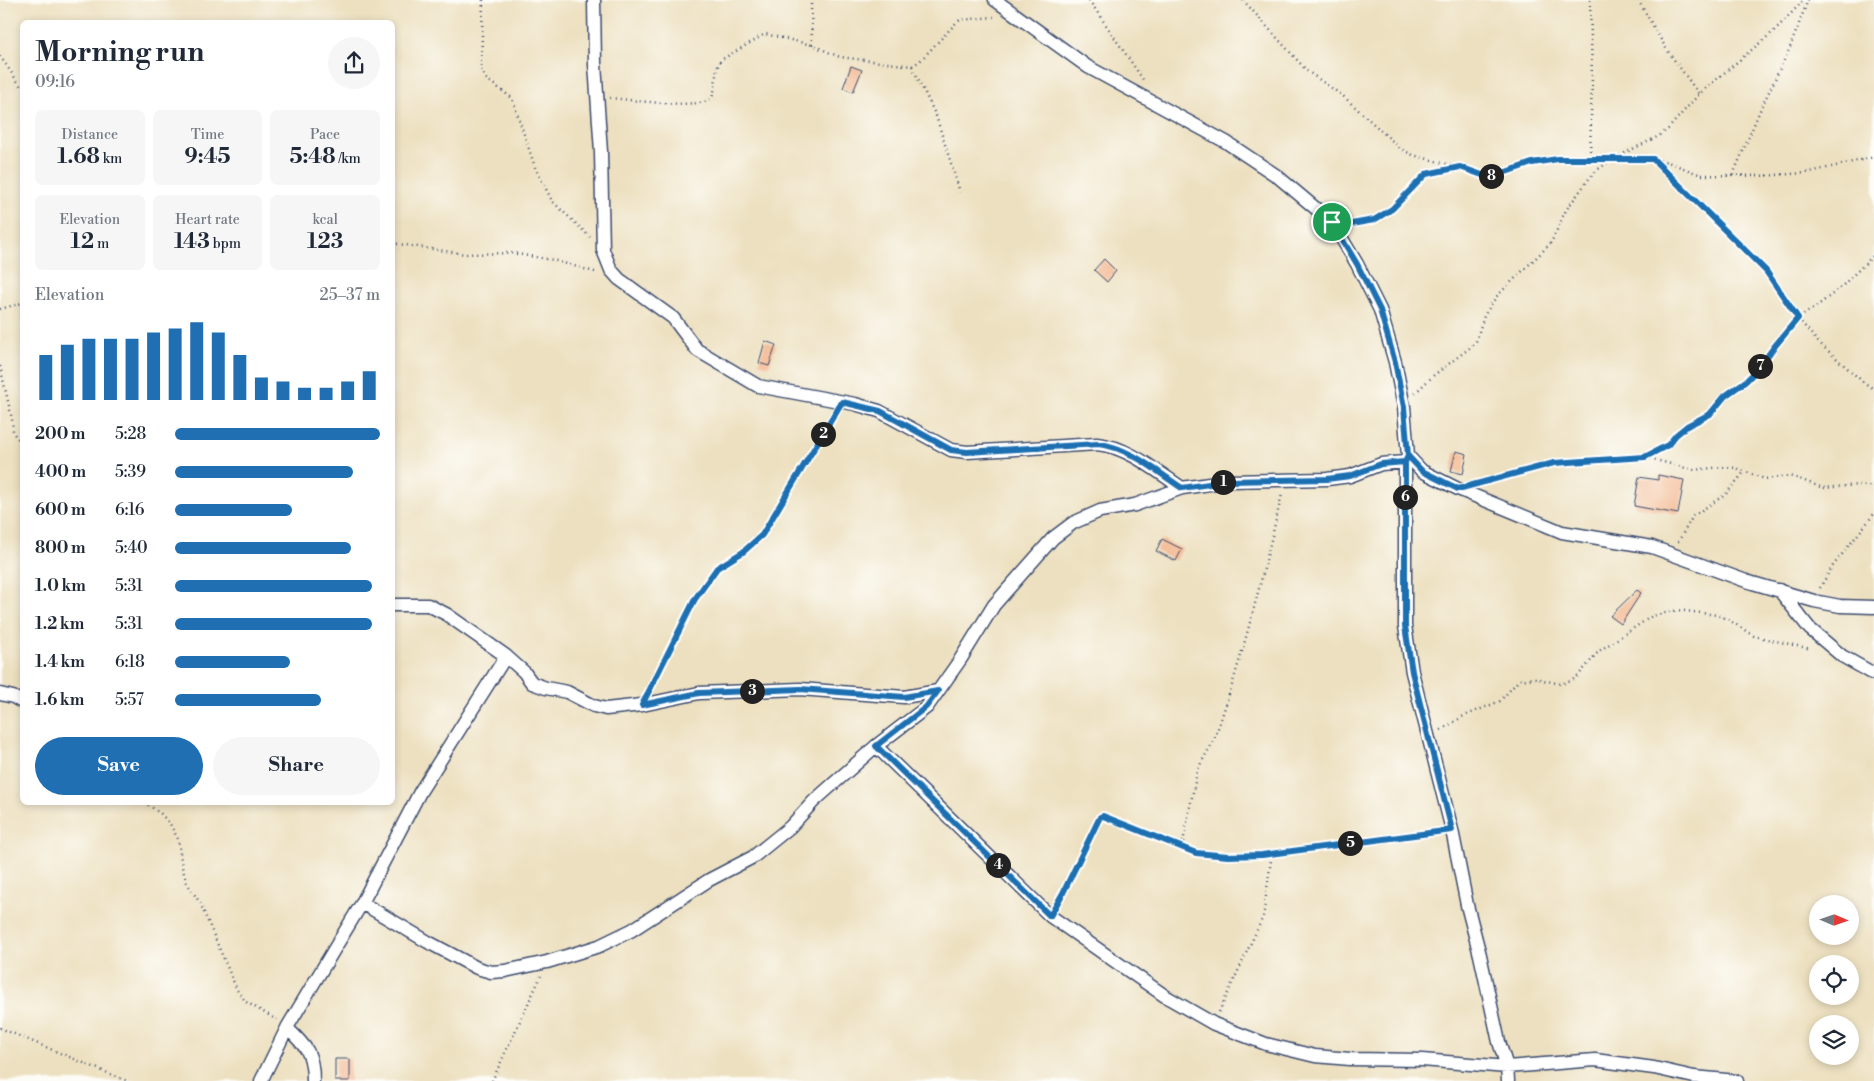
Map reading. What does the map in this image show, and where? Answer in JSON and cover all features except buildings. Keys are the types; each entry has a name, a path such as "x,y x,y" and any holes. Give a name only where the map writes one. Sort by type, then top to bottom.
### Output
{"street":[{"path":"594,0 594,64 601,152 603,250 611,270 619,279 673,318 697,350 758,386 880,411 951,450 967,452 1098,444 1112,446 1130,454 1182,488"},
{"path":"995,0 1088,67 1226,142 1277,176 1332,222 1357,264 1380,310 1395,362 1404,407 1407,459 1405,626 1412,672 1452,830 1467,905 1499,1042 1507,1067 1508,1081"},
{"path":"362,903 476,968 491,972 547,962 599,946 632,930 709,880 753,857 790,827 814,801 876,746 926,707 994,605 1053,538 1074,523 1100,511 1135,505 1182,488 1230,481 1327,479 1350,476 1381,464 1407,459 1422,471 1458,489 1562,532 1652,547 1746,581 1814,601 1840,606 1874,607"},
{"path":"1779,590 1810,629 1842,656 1874,674"},
{"path":"395,605 428,605 446,614 506,656 524,672 532,683 568,692 594,706 606,710 642,705 699,693 800,689 904,697 938,691"},
{"path":"260,1081 288,1027 362,903 420,792 506,656"},
{"path":"0,694 13,696 20,701"},
{"path":"876,746 1050,916 1165,996 1214,1024 1266,1044 1315,1056 1350,1059 1422,1060 1507,1067 1595,1060 1654,1068 1694,1077 1737,1081"},
{"path":"288,1027 305,1046 312,1060 313,1081"}],"path":[{"path":"483,0 482,74 512,98 534,167 552,201 603,250"},
{"path":"812,0 812,45"},
{"path":"1089,0 1146,83"},
{"path":"1243,0 1307,71 1343,96 1401,148 1413,154 1485,176 1494,176 1532,163 1558,159 1653,159 1668,162 1701,175 1760,176 1806,173 1874,157"},
{"path":"1590,0 1592,76 1590,158"},
{"path":"1638,0 1667,50 1699,94"},
{"path":"1404,407 1408,400 1434,375 1471,347 1476,341 1484,316 1496,297 1551,243 1566,210 1589,178 1613,159 1659,136 1668,129 1699,94 1773,32 1806,0"},
{"path":"1733,175 1761,108 1789,50 1806,0"},
{"path":"597,97 690,104 710,100 713,96 717,66 721,60 765,34 812,45 840,57 912,66 920,61 960,20 1016,15"},
{"path":"0,56 20,85"},
{"path":"912,66 936,116 960,192"},
{"path":"1653,159 1766,271 1798,318 1817,341 1863,382 1874,389"},
{"path":"1332,222 1346,225 1374,220 1392,209 1426,174 1460,167"},
{"path":"395,243 465,254 511,253 553,260 619,279"},
{"path":"1645,457 1668,445 1687,426 1710,414 1725,396 1746,381 1758,369 1798,318 1817,306 1839,288 1874,255"},
{"path":"0,309 20,304"},
{"path":"0,366 12,418 13,432 20,440"},
{"path":"642,705 695,599 717,568 743,552 762,535 842,402"},
{"path":"1458,489 1554,463 1645,457 1693,470 1722,467 1736,468 1765,478 1788,476 1823,488 1859,485 1874,488"},
{"path":"1672,555 1694,516 1726,494 1745,472"},
{"path":"1182,847 1197,772 1214,738 1225,706 1258,593 1286,480"},
{"path":"1814,601 1832,567 1874,514"},
{"path":"1429,740 1447,725 1500,701 1519,680 1535,678 1560,684 1571,681 1578,676 1599,651 1652,616 1678,610 1717,615 1729,620 1754,636 1816,650"},
{"path":"148,805 161,814 170,824 178,839 182,867 187,883 200,903 237,990 246,1002 288,1027"},
{"path":"1050,916 1100,817 1106,816 1196,853 1228,856 1272,854 1452,830"},
{"path":"1214,1024 1263,917 1272,854"},
{"path":"492,1081 547,962"},
{"path":"0,1028 127,1081"}],"route":[{"path":"1332,222 1346,225 1374,220 1392,209 1426,174 1460,167 1479,175 1494,176 1532,163 1558,159 1653,159 1766,271 1798,318 1758,369 1746,381 1725,396 1710,414 1687,426 1668,445 1645,457 1554,463 1458,489 1422,471 1408,456 1405,462 1405,626 1412,672 1452,830 1262,855 1228,856 1196,853 1103,816 1100,817 1050,916 876,746 926,707 938,691 904,697 800,689 699,693 642,705 695,599 717,568 743,552 762,535 842,402 880,411 951,450 967,452 1098,444 1112,446 1130,454 1182,488 1230,481 1327,479 1350,476 1381,464 1405,462 1408,456 1404,407 1395,362 1380,310 1357,264 1332,222"}]}
